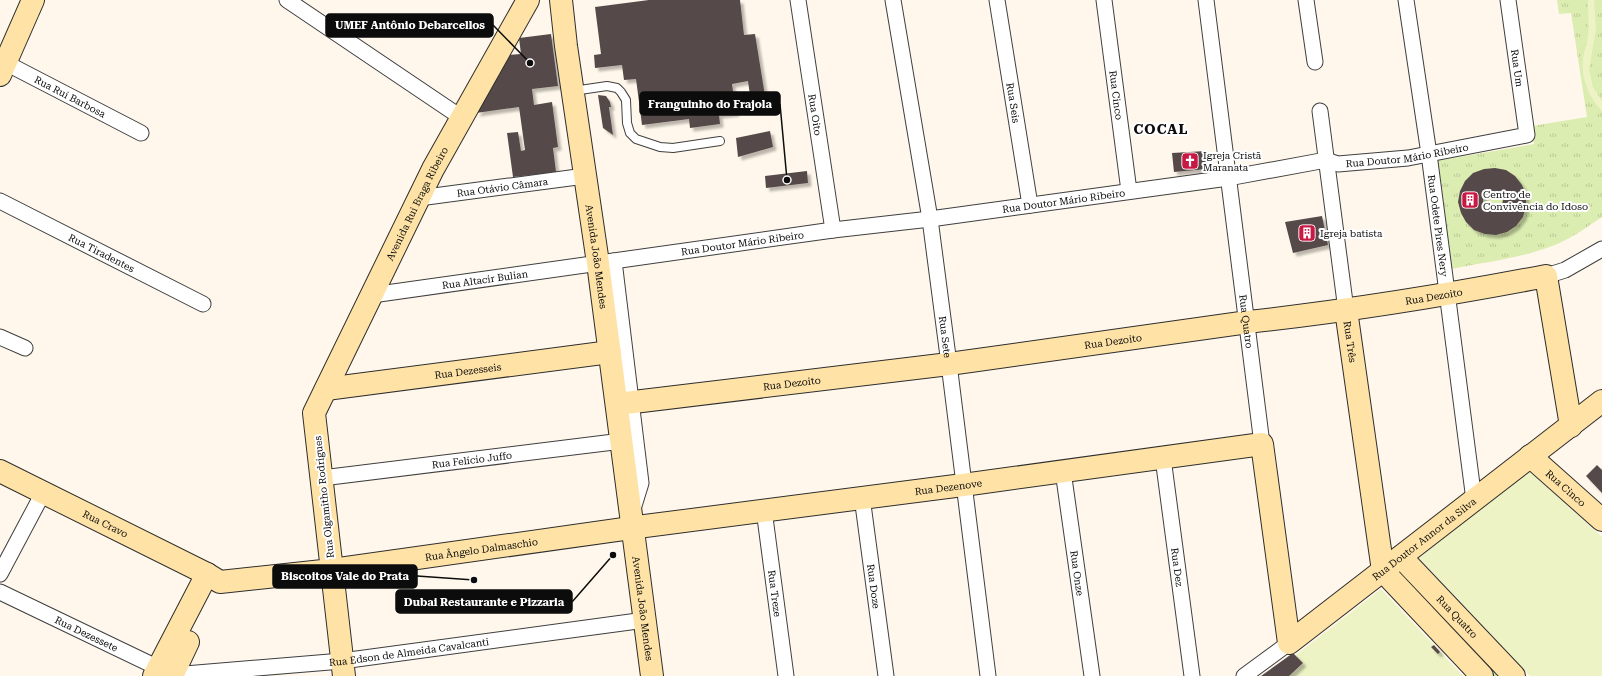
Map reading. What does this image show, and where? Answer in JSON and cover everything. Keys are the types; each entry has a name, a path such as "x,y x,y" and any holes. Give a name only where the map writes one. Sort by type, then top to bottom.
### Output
{"street":[{"path":"2,66 34,0"},
{"path":"287,0 462,118"},
{"name":"Avenida Rui Braga Ribeiro","path":"314,413 419,198 528,0"},
{"name":"Avenida João Mendes","path":"561,0 562,20 585,176 606,262 624,403 622,441 652,676"},
{"name":"Rua Oito","path":"798,0 833,230"},
{"name":"Rua Sete","path":"893,0 930,219 988,676"},
{"name":"Rua Seis","path":"997,0 1030,205"},
{"name":"Rua Cinco","path":"1104,0 1129,191"},
{"name":"Rua Quatro","path":"1206,0 1288,643"},
{"path":"1306,0 1315,62"},
{"name":"Rua Odete Pires Nery","path":"1406,0 1429,154 1474,500"},
{"name":"Rua Um","path":"1508,0 1527,135"},
{"name":"Rua Rui Barbosa","path":"2,66 141,133"},
{"name":"Rua Três","path":"1320,111 1346,310 1383,571"},
{"name":"Rua Doutor Mário Ribeiro","path":"606,262 833,230 930,219 1228,178 1326,160 1338,164 1429,154 1527,135"},
{"name":"Rua Otávio Câmara","path":"419,198 585,176"},
{"name":"Rua Tiradentes","path":"0,200 203,304"},
{"name":"Rua Dezoito","path":"624,403 949,364 1447,295 1546,276 1565,270 1602,249"},
{"name":"Avenida João Mendes","path":"606,262 610,352 624,403 641,483 633,528 647,559 661,676"},
{"name":"Rua Altacir Bulian","path":"372,295 606,262"},
{"path":"1546,276 1571,426"},
{"path":"0,337 25,348"},
{"name":"Rua Dezesseis","path":"326,390 610,352"},
{"name":"Rua Doutor Annor da Silva","path":"1244,676 1383,571 1602,401"},
{"name":"Rua Olgamitho Rodrigues","path":"314,413 343,668"},
{"name":"Rua Felício Juffo","path":"322,478 622,441"},
{"name":"Rua Dezenove","path":"633,528 1262,444"},
{"name":"Rua Cinco","path":"1530,456 1602,520"},
{"name":"Rua Dez","path":"1163,458 1191,675"},
{"name":"Rua Cravo","path":"0,470 213,578"},
{"name":"Rua Onze","path":"1063,471 1092,676"},
{"path":"0,574 43,493"},
{"name":"Rua Doze","path":"862,497 886,676"},
{"name":"Rua Treze","path":"764,510 786,676"},
{"name":"Rua Ângelo Dalmaschio","path":"213,578 332,570 633,528"},
{"name":"Rua Quatro","path":"1401,557 1514,676"},
{"path":"1383,571 1482,676"},
{"path":"164,674 213,578"},
{"name":"Rua Dezessete","path":"0,592 164,674"},
{"name":"Rua Edson de Almeida Cavalcanti","path":"164,674 343,668 645,620"}],"lane":[{"path":"572,91 607,86 617,88 622,92 626,100 627,123 630,133 636,139 660,147 673,148 720,141"}],"green space":[{"path":"1557,0 1602,0 1602,217 1555,245 1517,256 1451,269 1436,161 1534,144 1532,126 1587,117 1571,13 1559,14"},
{"path":"1588,0 1594,0 1596,29 1589,70 1593,87 1602,101 1602,111 1586,87 1583,73 1583,58 1588,37"},
{"path":"1529,471 1602,537 1602,676 1530,676 1419,558"},
{"path":"1405,576 1500,676 1493,676 1401,579"},
{"path":"1381,589 1463,676 1289,676 1303,664 1296,655"}],"building":[{"path":"649,0 740,0 744,35 755,34 767,108 752,110 748,81 732,84 736,113 719,115 720,124 690,128 689,119 642,125 636,79 624,80 622,65 595,68 594,55 601,54 595,7"},
{"path":"551,34 558,86 532,89 534,105 552,102 558,147 553,148 556,172 513,177 507,133 518,132 521,151 525,150 519,107 476,113 497,75 500,75 499,72 508,55 521,54 519,38"},
{"path":"598,95 606,96 610,102 611,107 609,107 613,135 603,128"},
{"path":"770,131 773,147 738,157 736,138"},
{"name":"Igreja Cristã Maranata","path":"1206,151 1207,169 1174,172 1172,153"},
{"name":"Centro de Convivência do Idoso","path":"1495,168 1506,170 1515,176 1522,185 1526,195 1526,206 1523,217 1516,226 1507,232 1496,235 1485,234 1474,230 1466,222 1461,213 1458,202 1460,191 1465,181 1473,173 1484,169","holes":["1490,191 1496,192 1503,199 1502,206 1497,211 1487,210 1483,205 1483,198"]},
{"path":"807,171 808,183 766,188 765,176"},
{"name":"Igreja batista","path":"1322,216 1328,245 1293,253 1285,222"},
{"path":"1597,465 1602,470 1602,493 1586,476"},
{"path":"1434,645 1440,652 1438,654 1431,647"},
{"path":"1293,653 1303,663 1289,676 1261,676"}],"place":[{"name":"UMEF Antônio Debarcellos","path":"530,63"},
{"name":"Igreja Cristã Maranata","path":"1190,161"},
{"name":"Franguinho do Frajola","path":"787,180"},
{"name":"Centro de Convivência do Idoso","path":"1470,200"},
{"name":"Igreja batista","path":"1307,233"},
{"name":"Dubai Restaurante e Pizzaria","path":"613,555"},
{"name":"Biscoitos Vale do Prata","path":"474,580"}],"district":[{"name":"COCAL","path":"1161,129"}]}
